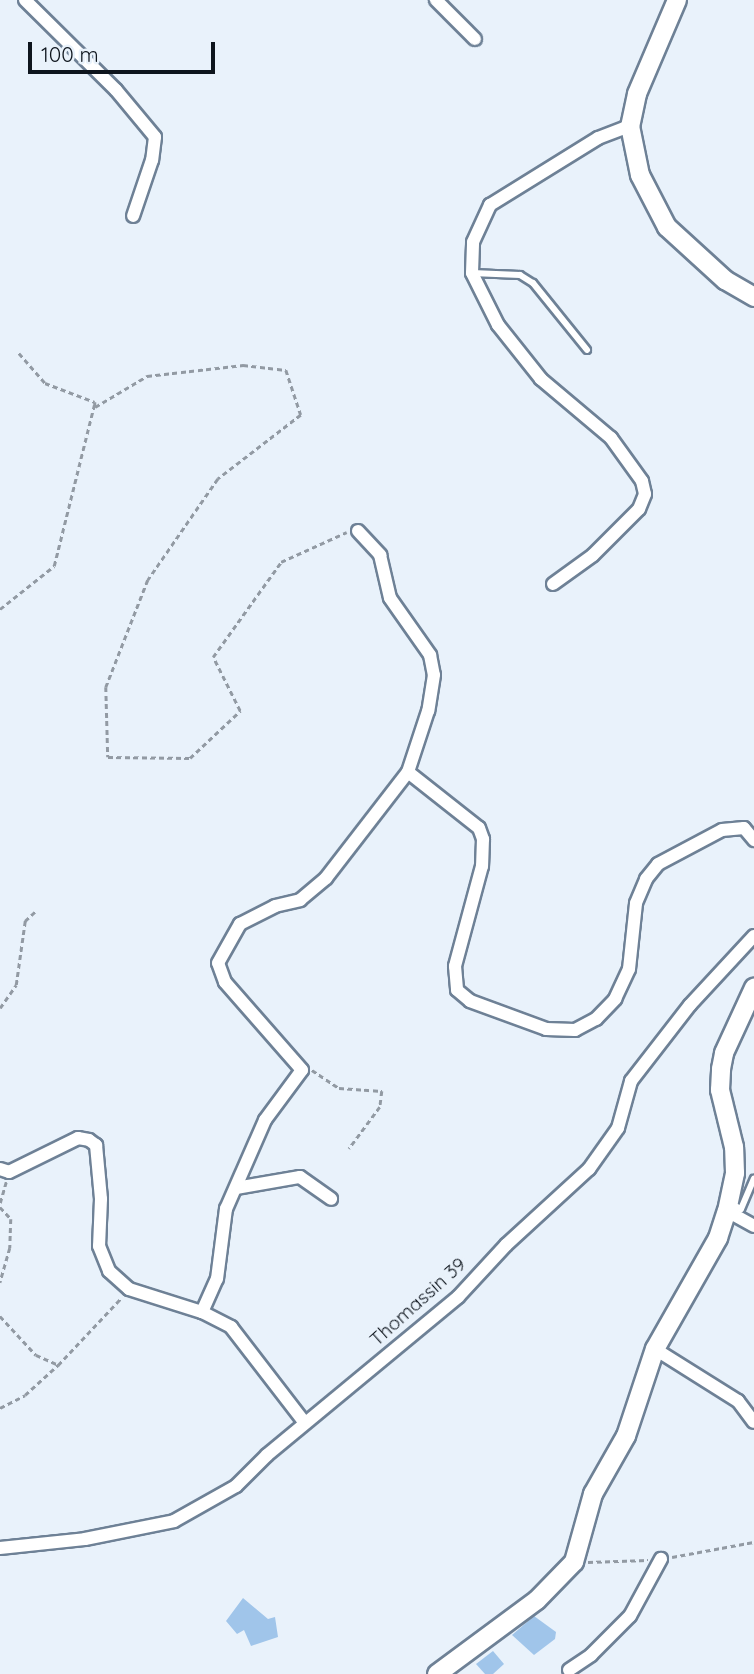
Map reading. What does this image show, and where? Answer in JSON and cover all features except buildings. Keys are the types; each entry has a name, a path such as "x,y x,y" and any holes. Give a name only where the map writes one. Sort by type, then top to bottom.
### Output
{"main road":[{"path":"677,0 637,94 630,126 640,175 667,227 725,280 754,297"},
{"path":"437,1674 537,1600 574,1562 593,1494 626,1436 655,1349 718,1238 728,1207 734,1147 720,1090 721,1069 724,1053 754,988"}],"street":[{"path":"25,0 116,90 155,137 152,160 133,216"},
{"path":"436,0 475,40"},
{"path":"552,584 593,555 639,509 645,494 642,481 611,438 541,379 498,325 472,273 473,242 490,205 587,144 630,126"},
{"path":"202,1312 217,1279 226,1209 265,1120 302,1070 225,982 218,963 240,924 275,906 300,900 326,878 408,772 428,711 434,675 430,655 390,598 380,555 358,531"},
{"path":"408,772 479,828 483,839 482,866 455,966 457,990 470,1001 546,1029 575,1030 596,1019 615,999 629,969 636,903 646,879 658,864 722,830 744,828 754,840"},
{"name":"Thomassin 39","path":"0,1548 85,1539 174,1521 236,1486 305,1423 458,1297 506,1244 589,1169 618,1128 631,1081 690,1005 754,936"},
{"path":"5,1170 78,1138 96,1145 101,1199 100,1246 109,1271 129,1289 202,1312 231,1327 305,1423"},
{"path":"236,1188 300,1177 331,1199"},
{"path":"728,1207 754,1226"},
{"path":"655,1349 738,1401 754,1422"},
{"path":"569,1670 592,1655 630,1616 661,1559"}],"lane":[{"path":"472,273 520,275 533,283 587,351"},
{"path":"728,1207 741,1209 754,1180"}],"path":[{"path":"19,353 45,383 95,402"},
{"path":"95,402 95,407 147,376 243,365 286,370 301,415 218,478 148,580 106,687 108,757 190,758 240,711 213,657 281,562 344,532 358,531"},
{"path":"0,609 54,566 80,476 95,402"},
{"path":"0,1009 16,985 25,921 37,909"},
{"path":"302,1070 314,1070 339,1088 382,1091 375,1117 349,1149"},
{"path":"0,1283 10,1248 11,1219 0,1205 5,1170"},
{"path":"0,1408 19,1399 58,1365 129,1289"},
{"path":"0,1316 36,1355 58,1365"}]}
